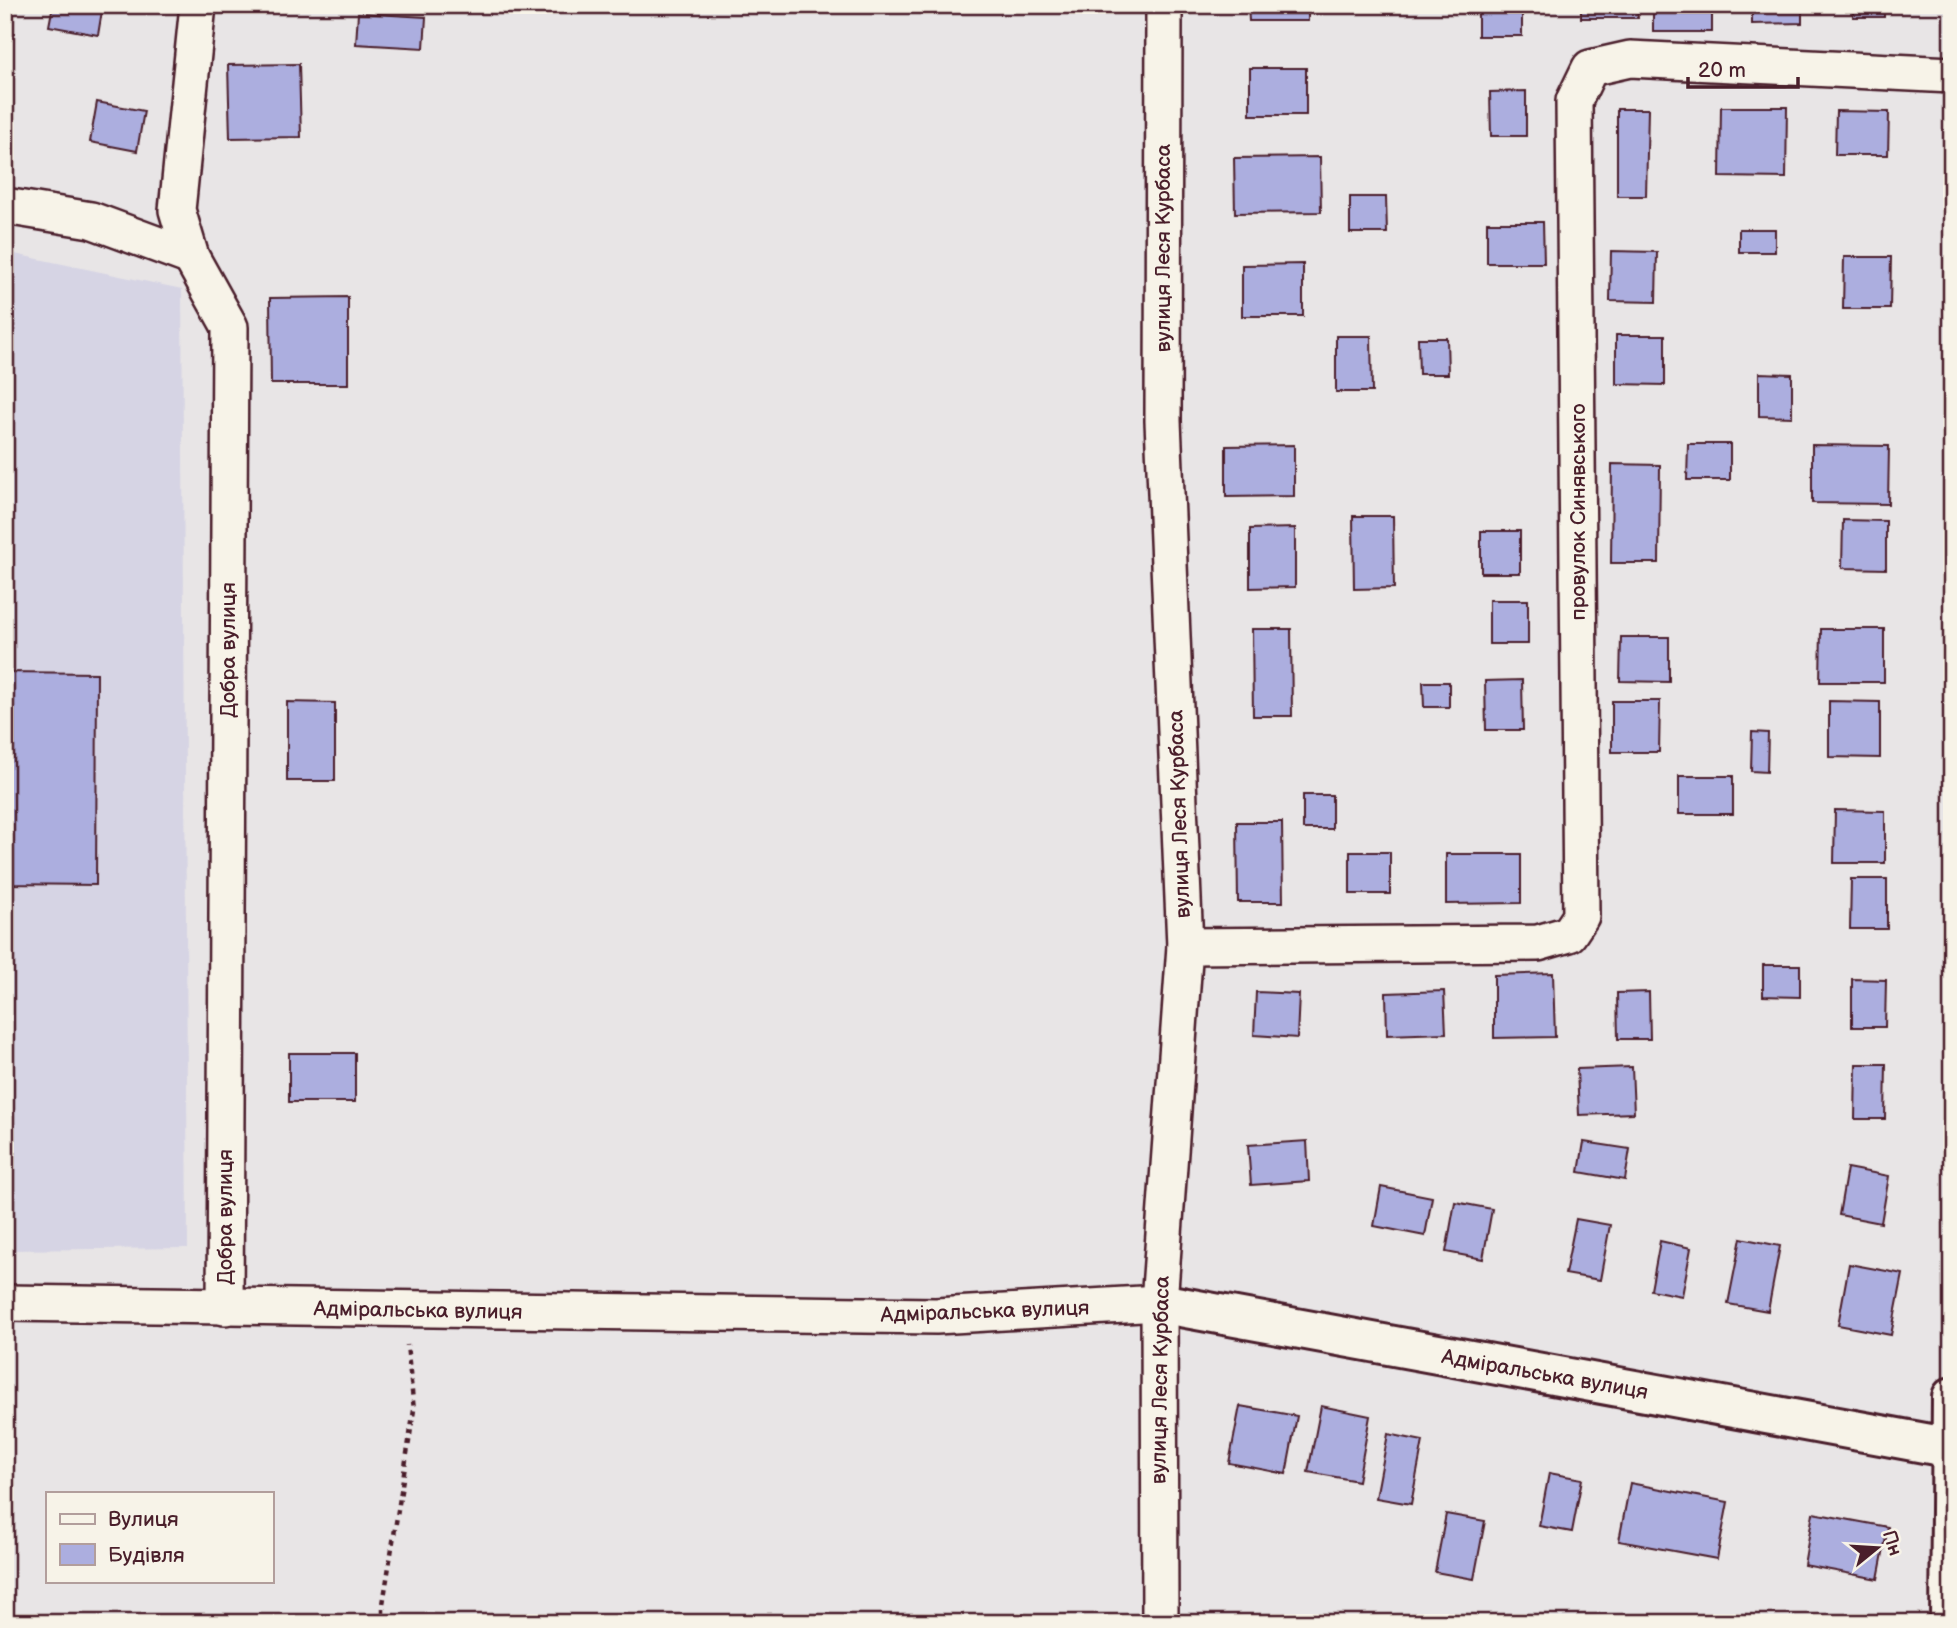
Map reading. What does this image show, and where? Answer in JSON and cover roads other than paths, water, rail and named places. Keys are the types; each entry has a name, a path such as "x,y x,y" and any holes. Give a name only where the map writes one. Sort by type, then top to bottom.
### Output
{"street":[{"name":"Добра вулиця","path":"198,5 177,210 191,257 230,327 225,1307"},
{"name":"вулиця Леся Курбаса","path":"1160,1623 1159,1303 1185,946 1163,421 1164,5"},
{"name":"провулок Синявського","path":"1185,946 1538,943 1569,934 1581,916 1574,101 1590,68 1630,59 1952,75"},
{"path":"5,206 91,220 191,257"},
{"name":"Адміральська вулиця","path":"5,1303 936,1316 1159,1303 1951,1447"},
{"path":"1950,1623 1952,1397"}]}
